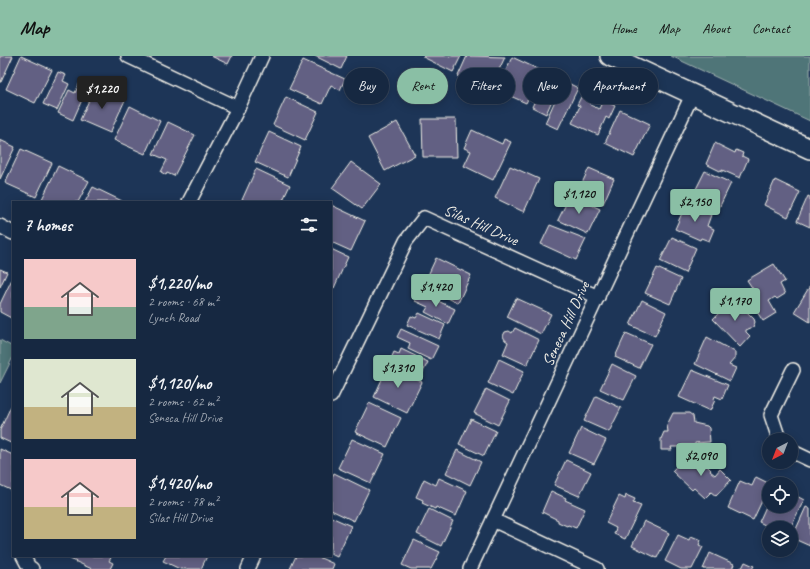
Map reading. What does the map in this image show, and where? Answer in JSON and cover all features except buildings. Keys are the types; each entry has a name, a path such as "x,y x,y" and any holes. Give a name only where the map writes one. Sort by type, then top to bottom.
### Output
{"street":[{"path":"128,56 238,108"},
{"path":"191,201 238,108 262,56"},
{"path":"610,56 810,148"},
{"name":"Seneca Hill Drive","path":"470,569 693,94"},
{"name":"Silas Hill Drive","path":"332,394 406,241 424,218 598,297"},
{"path":"0,226 12,232"},
{"path":"777,433 771,415 793,370"},
{"path":"798,454 810,460"},
{"path":"493,520 597,569"},
{"path":"24,557 29,567 32,569"},
{"path":"248,569 254,557"}],"green space":[{"path":"671,56 810,56 810,121"},
{"path":"0,340 12,346 12,359 0,383"}]}
